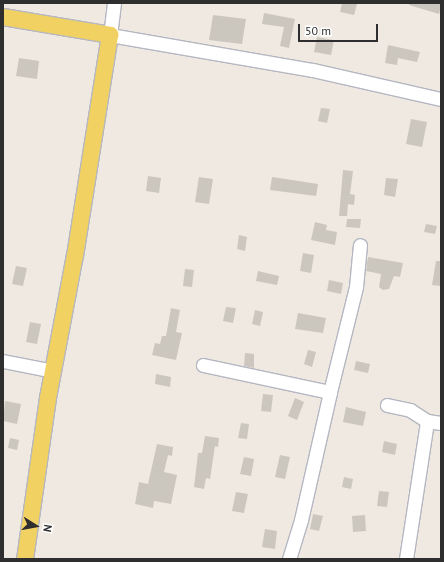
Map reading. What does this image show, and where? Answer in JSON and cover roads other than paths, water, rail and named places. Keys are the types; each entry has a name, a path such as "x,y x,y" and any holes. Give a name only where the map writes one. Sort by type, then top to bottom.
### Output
{"main road":[{"path":"3,17 110,35 75,255 53,371 25,559"}],"street":[{"path":"114,3 110,35 313,70 441,100"},
{"path":"290,559 301,520 356,287 360,245"},
{"path":"3,361 53,371"},
{"path":"203,365 330,392"},
{"path":"387,405 410,410 427,421 441,423"},
{"path":"406,559 427,421"}]}
